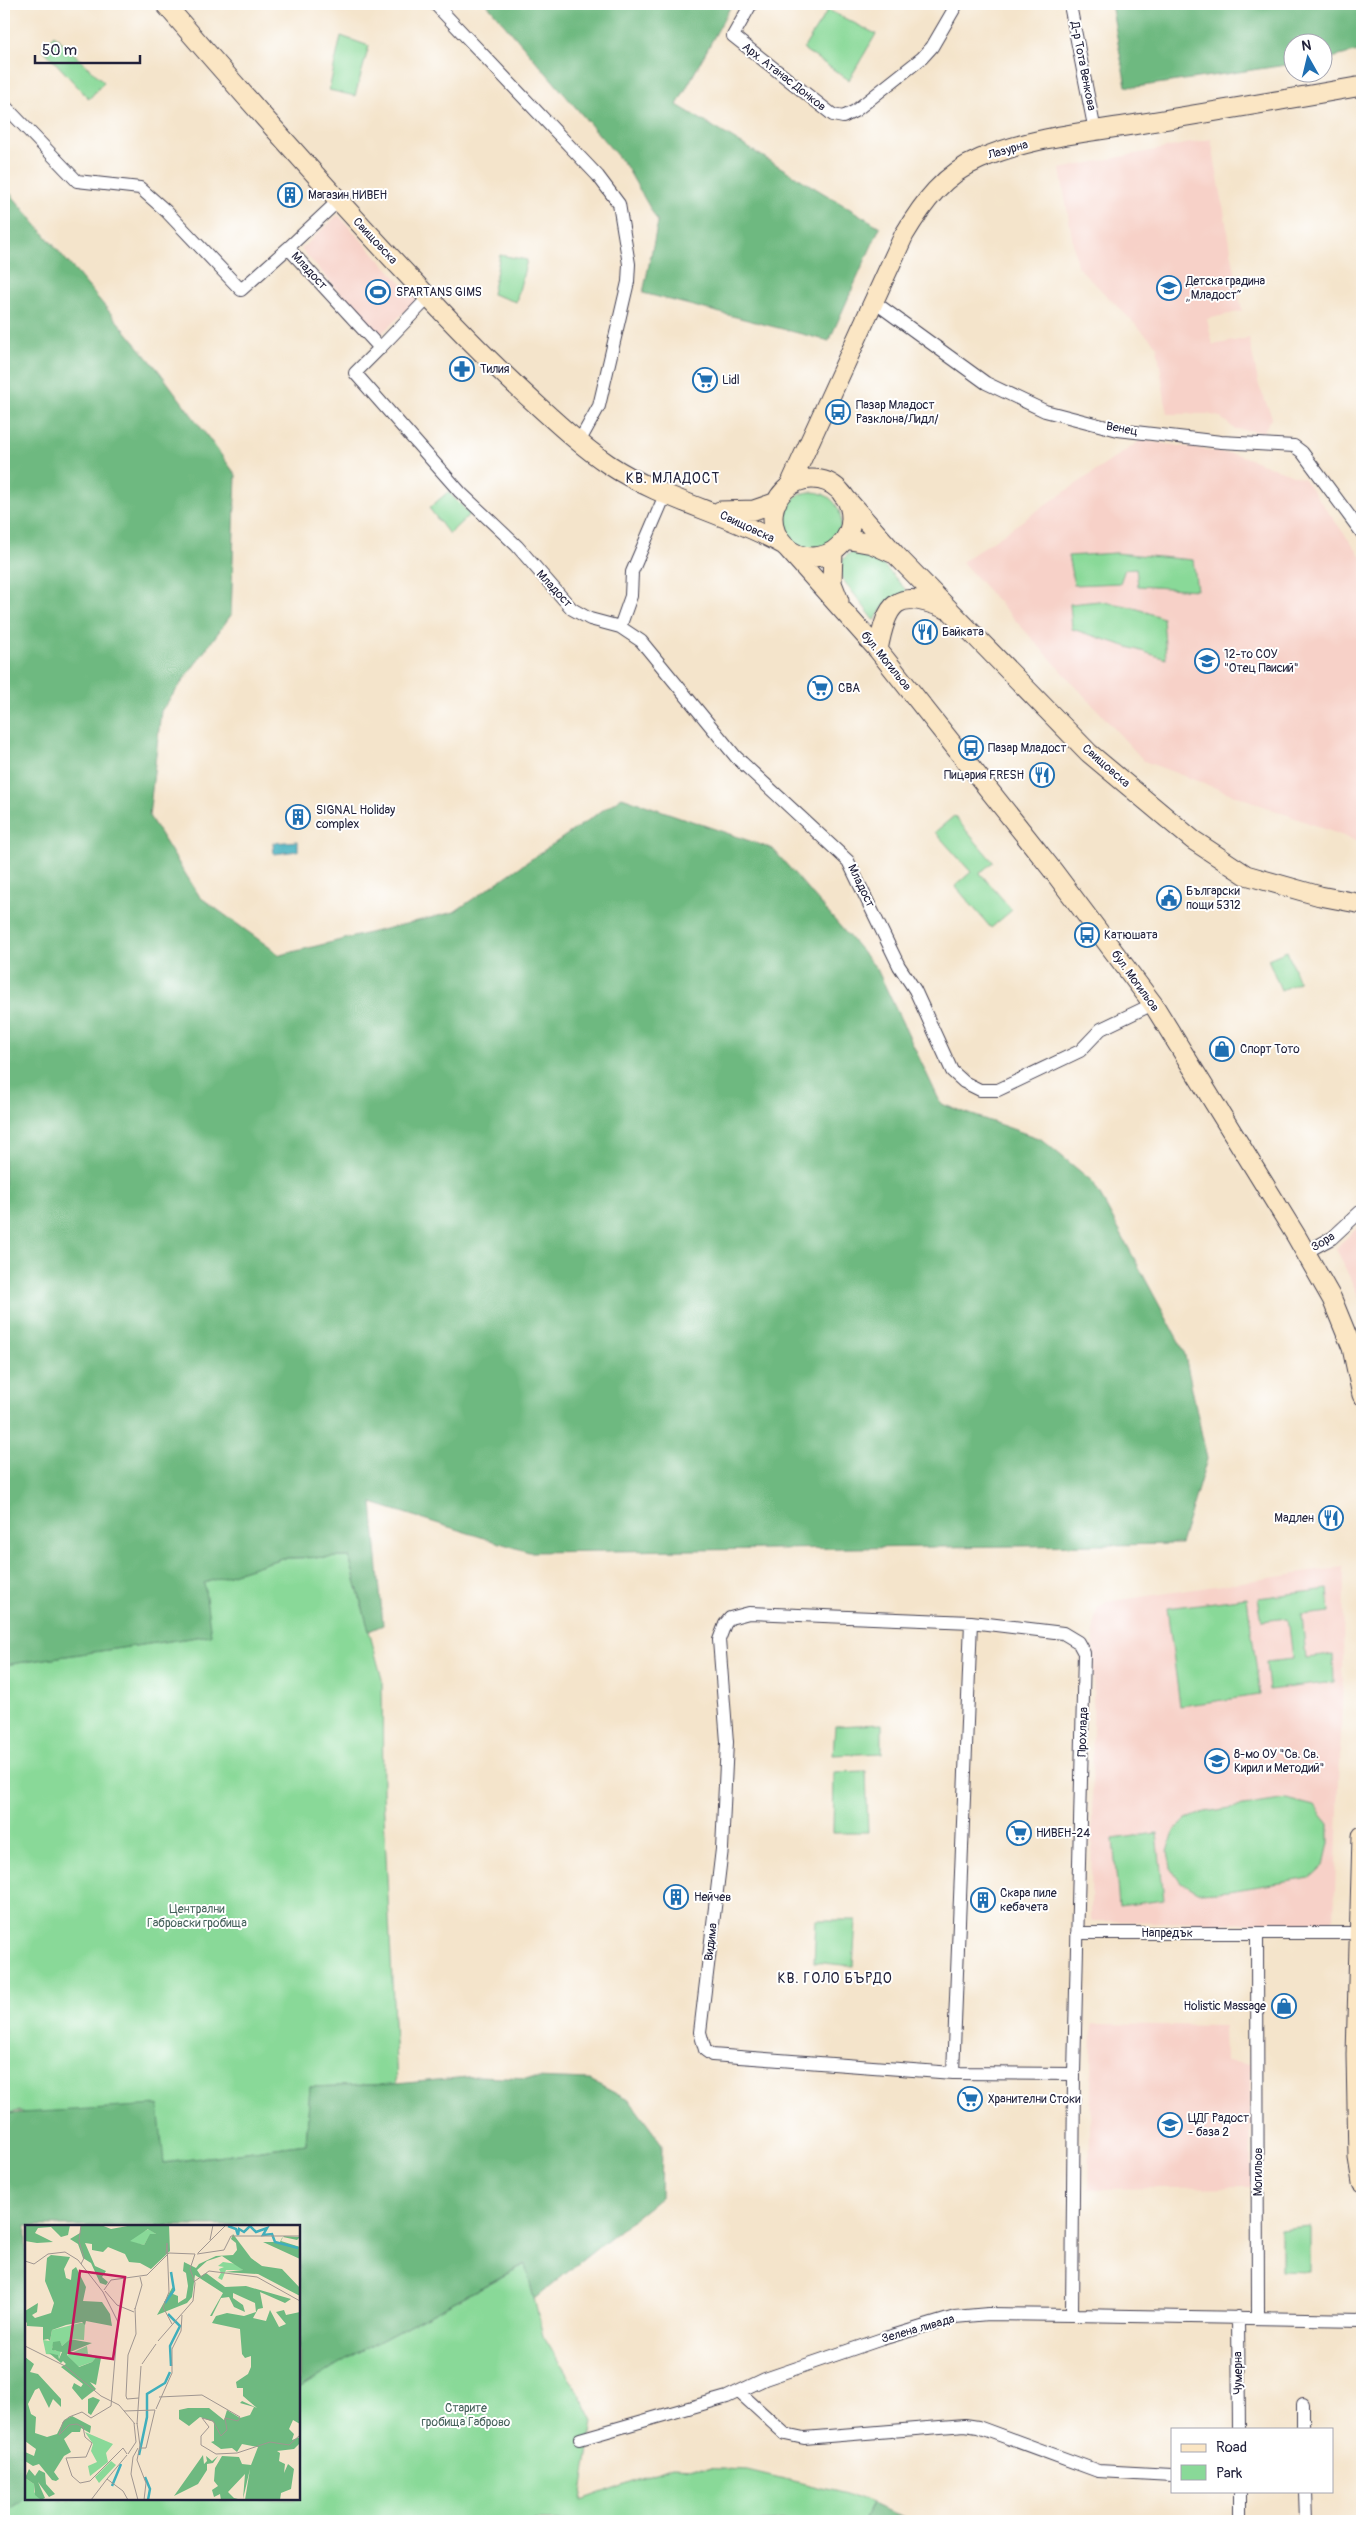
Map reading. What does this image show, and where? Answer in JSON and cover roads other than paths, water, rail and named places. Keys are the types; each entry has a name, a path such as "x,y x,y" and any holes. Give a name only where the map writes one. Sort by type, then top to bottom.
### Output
{"street":[{"name":"Свищовска","path":"165,4 338,201 428,298 487,359 579,442 607,464 665,495 711,511 785,546"},
{"path":"435,4 598,176 619,204 629,264 628,282 599,406 579,442"},
{"name":"Арх. Атанас Донков","path":"752,4 734,36 833,115 843,117 855,111 922,58 932,47 957,4"},
{"name":"Д-р Тота Венкова","path":"1069,4 1095,131"},
{"name":"Лазурна","path":"789,487 814,436 904,235 920,207 940,184 979,159 1033,143 1362,86"},
{"name":"Младост","path":"4,105 77,181 140,188 166,211 240,290 288,248 380,348 355,373 460,492 517,546 572,609 590,619 620,628 641,641 736,757 848,861 900,966 915,990 952,1071 964,1082 980,1090 998,1090 1080,1051 1101,1029 1152,1004"},
{"path":"288,248 338,201"},
{"path":"380,348 428,298"},
{"name":"Венец","path":"873,301 986,382 1045,411 1118,430 1221,442 1294,446 1302,452 1362,533"},
{"name":"Лазурна","path":"814,436 817,467 838,490"},
{"path":"811,480 838,490 849,506 851,520 839,545 810,557 785,546 776,533 773,521 777,502 789,487 811,480"},
{"name":"Свищовска","path":"838,490 896,554 1089,753 1193,840 1246,875 1320,896 1362,904"},
{"path":"620,628 631,596 632,572 665,495"},
{"name":"Свищовска","path":"711,511 754,510 777,502"},
{"name":"Свищовска","path":"839,545 872,544 896,554"},
{"name":"бул. Могильов","path":"839,545 832,583 842,607"},
{"name":"бул. Могильов","path":"785,546 842,607 878,650 1054,872 1152,1004 1306,1252 1332,1299 1357,1349 1362,1395"},
{"path":"878,650 885,616 890,608 898,602 920,600 952,611"},
{"name":"Зора","path":"1306,1252 1332,1238 1362,1210"},
{"name":"Видима","path":"971,1622 749,1613 730,1618 725,1624 719,1640 727,1742 722,1849 700,2032 706,2050 712,2055 953,2073 1074,2074"},
{"path":"953,2073 971,1622"},
{"name":"Прохлада","path":"971,1622 1063,1633 1078,1642 1084,1653 1074,2074 1072,2315"},
{"path":"1362,1836 1361,1933 1356,2055 1358,2158 1362,2183"},
{"name":"Напредък","path":"1077,1932 1361,1933"},
{"name":"Могильов","path":"1257,1933 1258,2317"},
{"name":"Зелена ливада","path":"580,2440 727,2397 765,2379 855,2348 955,2317 988,2314 1362,2320"},
{"name":"Чумерна","path":"1238,2317 1239,2428"},
{"path":"739,2392 785,2434 804,2438 965,2425 978,2427 1098,2471 1171,2475"},
{"path":"1303,2404 1303,2428"},
{"path":"1240,2492 1240,2521"},
{"path":"1305,2492 1306,2521"}],"water":[{"path":"298,841 298,851 274,854 273,843"}],"place":[{"name":"Магазин НИВЕН","path":"290,195"},
{"name":"Детска градина „Младост“","path":"1169,288"},
{"name":"SPARTANS GIMS","path":"378,292"},
{"name":"Тилия","path":"462,369"},
{"name":"Lidl","path":"705,380"},
{"name":"Пазар Младост Разклона/Лидл/","path":"838,412"},
{"name":"Байката","path":"925,632"},
{"name":"12-то СОУ \"Отец Паисий\"","path":"1207,661"},
{"name":"CBA","path":"820,688"},
{"name":"Пазар Младост","path":"971,748"},
{"name":"Пицария FRESH","path":"1042,775"},
{"name":"SIGNAL Holiday complex","path":"298,817"},
{"name":"Български пощи 5312","path":"1169,898"},
{"name":"Катюшата","path":"1087,935"},
{"name":"Спорт Тото","path":"1222,1049"},
{"name":"Мадлен","path":"1331,1518"},
{"name":"8-мо ОУ \"Св. Св. Кирил и Методий\"","path":"1217,1761"},
{"name":"НИВЕН-24","path":"1019,1833"},
{"name":"Нейчев","path":"676,1897"},
{"name":"Скара пиле кебачета","path":"983,1900"},
{"name":"Holistic Massage","path":"1284,2006"},
{"name":"Хранителни Стоки","path":"970,2099"},
{"name":"ЦДГ Радост - база 2","path":"1170,2125"}],"district":[{"name":"КВ. МЛАДОСТ","path":"673,478"},
{"name":"КВ. ГОЛО БЪРДО","path":"835,1978"}],"park label":[{"name":"Централни Габровски гробища","path":"197,1916"},
{"name":"Старите гробища Габрово","path":"466,2415"}]}
